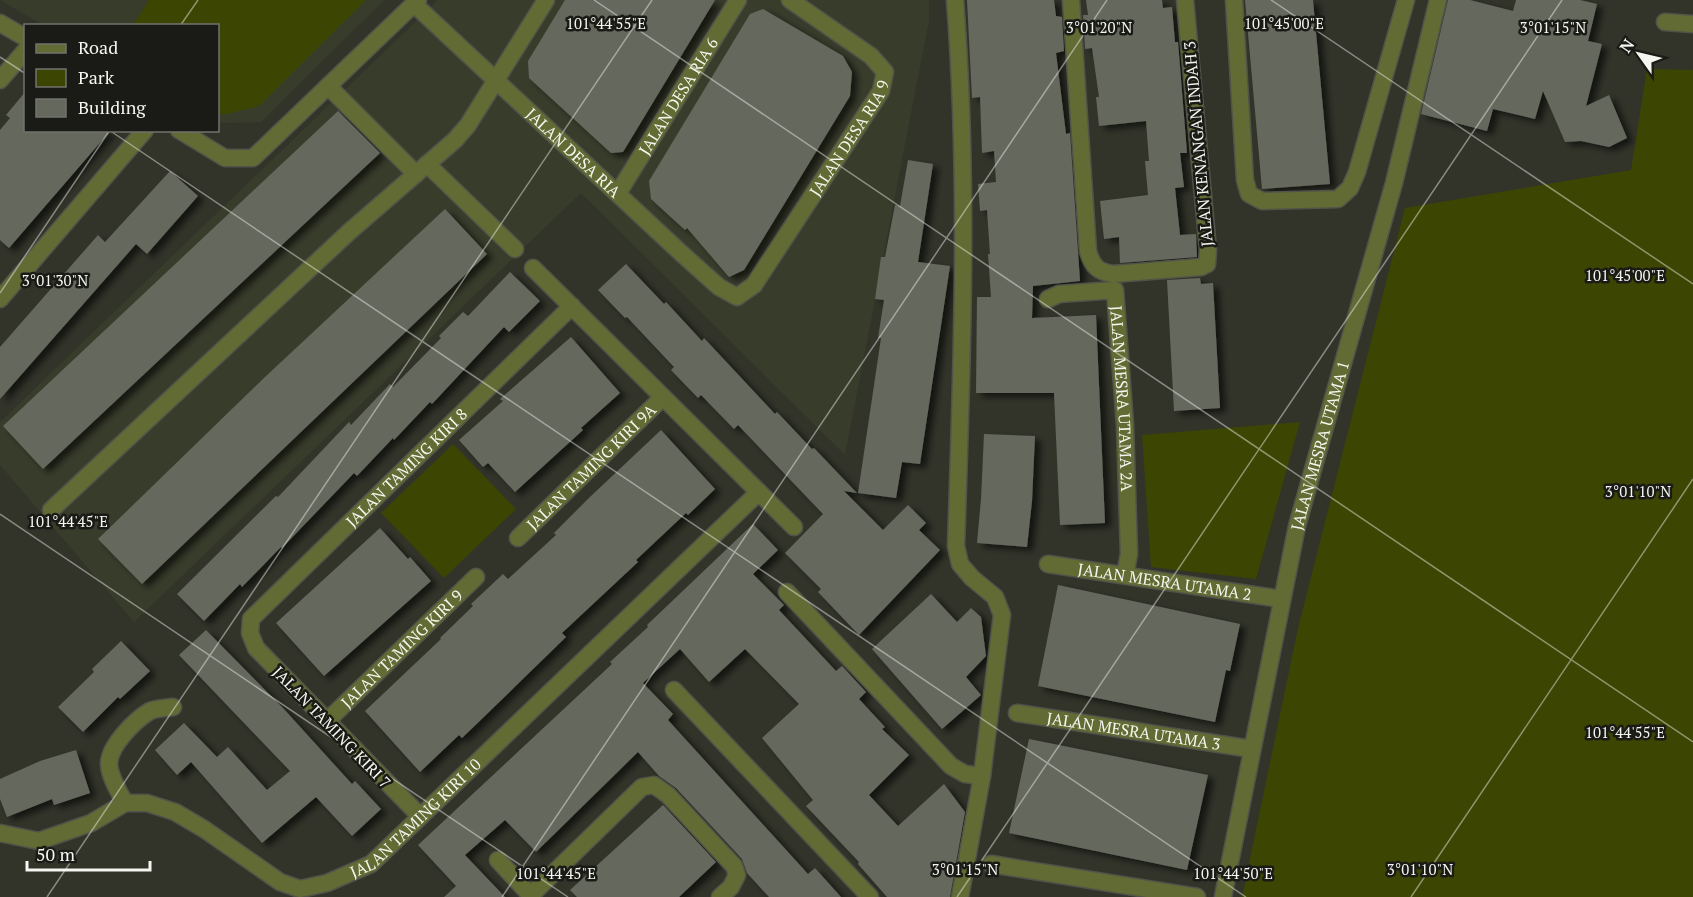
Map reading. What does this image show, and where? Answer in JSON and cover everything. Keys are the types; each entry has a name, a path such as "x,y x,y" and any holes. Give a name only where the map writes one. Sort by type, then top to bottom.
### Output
{"street":[{"path":"51,510 349,232 455,140 468,125 546,0"},
{"name":"JALAN DESA RIA 6","path":"618,193 738,0"},
{"name":"JALAN DESA RIA 9","path":"737,297 754,285 881,91 885,72 871,56 790,0"},
{"path":"955,0 960,68 963,321 956,546 960,564 972,578 995,597 1002,615 982,776 960,897"},
{"name":"JALAN KENANGAN INDAH 3","path":"1071,0 1088,251 1095,268 1104,273 1113,274 1201,267 1207,264 1208,250 1185,0"},
{"path":"1234,0 1245,180 1250,194 1262,201 1338,199 1350,188 1357,172 1406,0"},
{"name":"JALAN MESRA UTAMA 1","path":"1222,897 1297,526 1394,183 1438,0"},
{"path":"182,132 225,158 253,158 416,2"},
{"name":"JALAN DESA RIA","path":"416,2 496,80 719,287 737,297"},
{"path":"1665,22 1693,24"},
{"path":"0,23 24,37"},
{"path":"0,80 24,52"},
{"path":"328,86 515,249"},
{"path":"0,299 143,132"},
{"path":"533,268 794,526"},
{"name":"JALAN MESRA UTAMA 2A","path":"1048,299 1059,294 1115,290 1125,425 1128,554 1125,576"},
{"name":"JALAN TAMING KIRI 8","path":"250,633 250,619 572,306"},
{"name":"JALAN TAMING KIRI 9A","path":"518,537 663,397"},
{"name":"JALAN TAMING KIRI 10","path":"125,803 147,803 174,812 204,829 280,882 302,893 371,864 759,492"},
{"name":"JALAN MESRA UTAMA 2","path":"1048,564 1281,598"},
{"name":"JALAN TAMING KIRI 9","path":"327,721 476,578"},
{"path":"787,592 951,766 965,774 982,776"},
{"name":"JALAN TAMING KIRI 7","path":"250,633 256,648 420,816"},
{"path":"674,690 870,897"},
{"path":"0,833 39,841 91,823 125,803 116,786 110,762 117,744 132,725 152,710 173,707"},
{"name":"JALAN MESRA UTAMA 3","path":"1017,713 1252,748"},
{"path":"498,860 532,896 642,787 654,785 668,795 734,866 737,875 725,892"},
{"path":"990,864 1197,897"}],"shaded area":[{"path":"0,0 384,0 261,122 219,122 219,24 41,24"},
{"path":"438,0 929,0 929,20 845,455 581,193 134,622 0,465 0,422"}],"green space":[{"path":"149,0 366,0 259,106 223,115 219,113 219,24 134,24"},
{"path":"1647,69 1693,70 1693,897 1242,897 1298,628 1405,208 1631,170"},
{"path":"1300,422 1256,579 1151,567 1142,435"},
{"path":"453,444 516,509 444,578 381,513"}],"building":[{"path":"565,0 715,0 623,152 611,153 529,78 528,61"},
{"path":"967,0 1054,0 1056,16 1062,17 1064,51 1056,53 1066,134 1070,133 1080,281 1033,286 1032,318 1096,315 1105,523 1060,525 1054,393 976,393 977,297 991,297 987,210 980,211 978,184 996,182 994,151 982,153 980,97 972,98"},
{"path":"1086,0 1162,0 1163,8 1172,7 1175,42 1178,42 1187,153 1180,153 1184,187 1175,188 1180,235 1196,234 1197,257 1120,263 1119,237 1104,239 1100,201 1148,195 1145,161 1149,161 1146,121 1099,126 1096,97 1099,97 1092,48 1085,49 1083,15 1088,15"},
{"path":"1245,0 1313,0 1330,184 1262,189"},
{"path":"1448,0 1470,0 1513,11 1516,0 1580,0 1597,4 1588,41 1602,44 1586,106 1609,95 1627,138 1609,147 1581,141 1565,142 1543,91 1535,119 1493,109 1487,131 1421,114"},
{"path":"763,9 843,56 852,72 850,96 744,270 729,277 687,228 685,230 651,199 649,181 750,14"},
{"path":"24,93 24,132 109,132 9,248 0,240 0,130 10,118 6,115"},
{"path":"338,111 380,153 43,469 3,426"},
{"path":"908,160 933,164 918,262 950,266 920,464 902,462 896,498 858,493 881,338 878,338 884,300 875,299 881,257 885,257 895,205 900,206"},
{"path":"170,171 198,196 147,254 136,244 0,399 0,347 98,235 105,242"},
{"path":"445,209 487,254 142,584 98,539 265,377"},
{"path":"626,264 702,341 704,338 775,414 777,412 812,449 814,448 857,493 844,491 883,530 908,505 926,523 919,530 940,550 859,635 818,592 821,589 785,553 823,514 738,425 734,429 701,395 698,398 671,370 674,367 598,290"},
{"path":"510,272 540,301 509,332 504,327 432,404 430,402 357,476 354,473 282,548 242,587 240,584 204,621 177,594 276,496 278,497 349,422 351,425 390,384 393,387 463,312 468,316"},
{"path":"1200,278 1201,284 1213,283 1220,408 1174,411 1167,280"},
{"path":"571,337 620,393 515,492 488,463 483,467 459,440 503,401 500,399"},
{"path":"661,430 715,489 636,560 638,562 562,633 566,637 462,738 459,735 420,772 365,711 441,639 473,606 471,604 503,574 508,579 556,535 554,533 591,496"},
{"path":"984,434 1035,436 1027,547 977,543"},
{"path":"753,524 778,550 753,574 784,605 779,610 836,671 842,666 866,692 859,699 885,727 882,729 909,755 869,795 898,826 944,784 965,812 950,897 887,897 858,864 859,862 806,806 813,800 762,738 799,704 745,649 709,682 680,649 643,683 673,714 668,720 808,874 815,868 841,897 769,897 747,873 742,859 676,788 659,776 638,752 536,852 505,820 465,855 505,897 444,897 456,886 418,845 612,664 610,662 648,627 647,625"},
{"path":"380,528 431,581 324,676 276,623"},
{"path":"1058,585 1240,624 1230,671 1226,670 1215,722 1038,686"},
{"path":"931,594 957,622 971,608 981,617 986,656 966,677 981,695 942,729 872,649"},
{"path":"206,630 283,708 352,784 355,781 381,809 352,836 316,797 262,843 191,762 177,775 155,750 184,723 217,757 228,747 267,790 290,771 179,655"},
{"path":"121,641 150,671 120,699 118,697 83,732 58,707 94,672 92,669"},
{"path":"1029,739 1208,775 1187,870 1009,833"},
{"path":"76,750 90,793 54,805 52,799 7,817 0,799 0,779 40,761"},
{"path":"663,805 716,862 679,897 577,897 570,890"}]}
